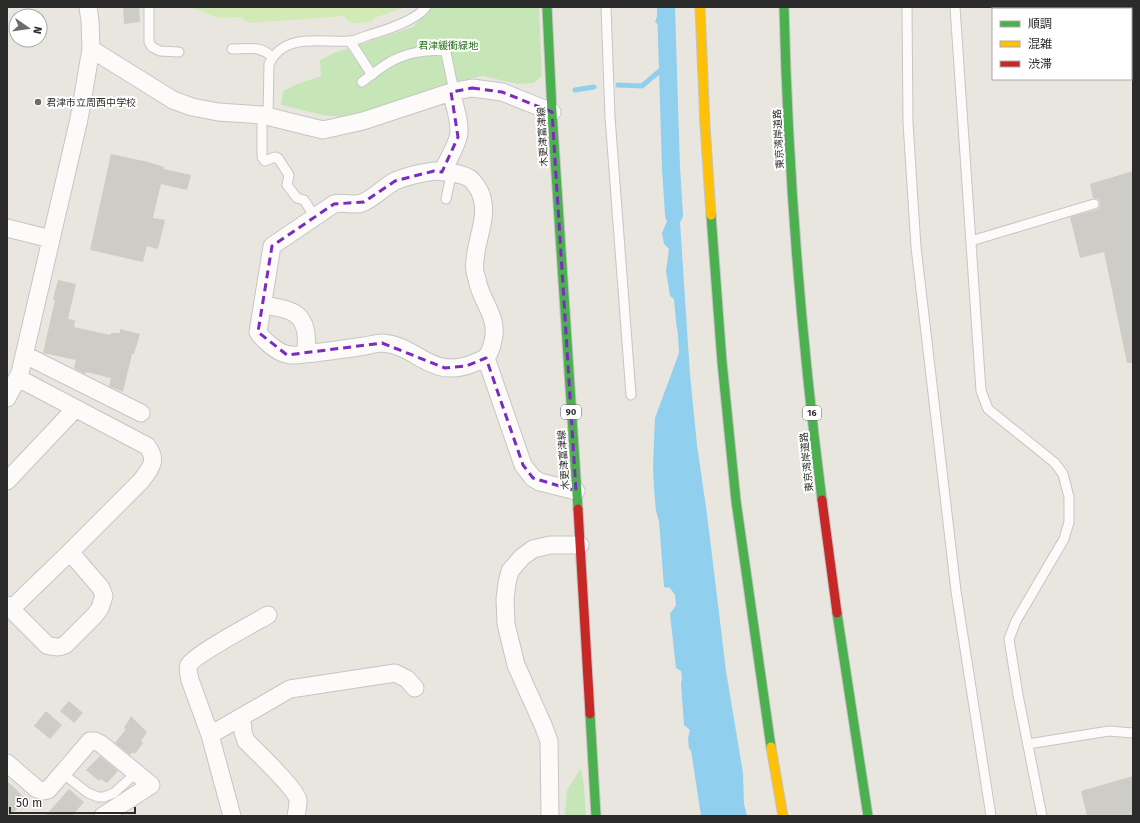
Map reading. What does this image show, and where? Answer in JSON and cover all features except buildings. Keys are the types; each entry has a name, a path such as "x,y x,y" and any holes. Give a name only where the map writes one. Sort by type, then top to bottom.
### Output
{"main road":[{"name":"木更津富津線","path":"547,7 552,112 596,816"},
{"path":"700,7 707,162 714,261 734,482 783,816"},
{"name":"東京湾岸道路","path":"784,7 789,135 799,285 808,377 822,506 837,620 849,704 868,816"}],"street":[{"path":"7,398 18,378 25,355 78,119 90,49 90,22 88,7"},
{"path":"90,49 173,100 192,107 218,112 265,116 323,130 363,121 453,91 472,88 502,92 552,112"},
{"path":"446,172 458,137 459,129 453,91"},
{"path":"434,171 446,172 469,178 473,181 480,192 482,201 484,211 474,261 475,273 477,284 493,318 495,328 493,344 486,358 466,366 452,369 445,368 429,363 403,349 382,343 306,354 287,355 280,352 261,337 258,332 272,246 334,204 339,202 358,204 364,202 395,181 417,174 434,171"},
{"path":"7,228 51,239"},
{"path":"263,305 290,311 300,317 307,338 306,354"},
{"path":"25,355 141,413"},
{"path":"486,358 523,465 533,478 540,482 576,492"},
{"path":"18,378 147,446 151,451 153,461 151,468 141,481 70,552 9,606 47,645 59,648 65,645 95,616 100,608 104,596 101,588 70,552"},
{"path":"7,481 75,409"},
{"path":"550,816 548,741 543,725 516,665 506,624 507,588 510,571 522,557 533,549 550,545 580,545"},
{"path":"232,816 210,735 190,680 188,671 189,664 203,652 268,615"},
{"path":"210,735 290,689 395,673 407,679 415,688"},
{"path":"242,716 246,741 296,795 298,800 296,816"},
{"path":"7,763 37,789 42,791 48,790 90,741 95,741 101,744 151,785 103,816"}],"lane":[{"path":"149,7 149,42 152,47 160,51 179,52"},
{"path":"315,217 304,200 297,198 287,185 289,175 278,158 275,157 265,161 262,157 269,64 272,56 290,44 304,41 350,41 405,22 424,10 426,7"},
{"path":"606,7 611,125 631,395"},
{"path":"907,7 908,123 916,247 956,591 991,816"},
{"path":"955,7 981,391 988,409 1055,463 1063,474 1069,497 1069,522 1064,539 1016,622 1009,639 1042,816"},
{"path":"1132,7 1133,12"},
{"path":"350,41 372,75"},
{"path":"232,49 256,48 263,50 272,56"},
{"path":"362,82 390,62 408,54 445,51 453,91"},
{"path":"446,172 450,180 446,199"},
{"path":"971,241 1094,204"},
{"path":"1028,744 1109,731 1133,733"},
{"path":"62,773 88,793 98,797 104,797 114,793 136,773"}],"highlighted area":[{"path":"472,88 502,92 552,112 576,491 533,478 523,465 486,358 466,366 445,368 382,343 287,355 258,332 272,246 334,204 364,202 395,181 434,171 442,172 458,137 451,92"}],"green space":[{"path":"189,7 406,7 374,18 372,21 360,23 350,22 344,16 249,23 241,17 219,18"},
{"name":"君津緩衝緑地","path":"431,7 539,7 542,76 534,83 518,84 482,76 442,85 368,112 343,117 322,115 281,105 283,91 321,76 320,60 334,53 413,27"},
{"path":"581,768 586,816 565,816 567,790"}],"water":[{"path":"657,7 666,7 667,48 661,45 661,26 655,22 658,14"},
{"path":"678,191 690,375 697,445 726,671 743,773 744,804 747,816 701,816 691,750 689,749 688,738 690,730 684,725 681,671 676,668 670,614 676,605 675,595 670,588 664,587 653,466 655,418 679,353 674,299 670,296 666,271 669,249 664,244 662,233 668,219 667,192"}],"waterway":[{"path":"666,7 674,215"},
{"path":"618,85 642,86 668,64"},
{"path":"575,90 594,87"}],"traffic: fast":[{"path":"547,7 552,112 578,509"},
{"path":"784,7 792,193 802,316 822,500"},
{"path":"711,215 722,362 736,501 771,747"},
{"path":"837,613 868,816"},
{"path":"590,714 596,816"}],"traffic: slow":[{"path":"700,7 705,125 711,215"},
{"path":"771,747 783,816"}],"traffic: jam":[{"path":"822,500 837,613"},
{"path":"578,509 590,714"}],"place":[{"name":"君津市立周西中学校","path":"38,102"}]}
